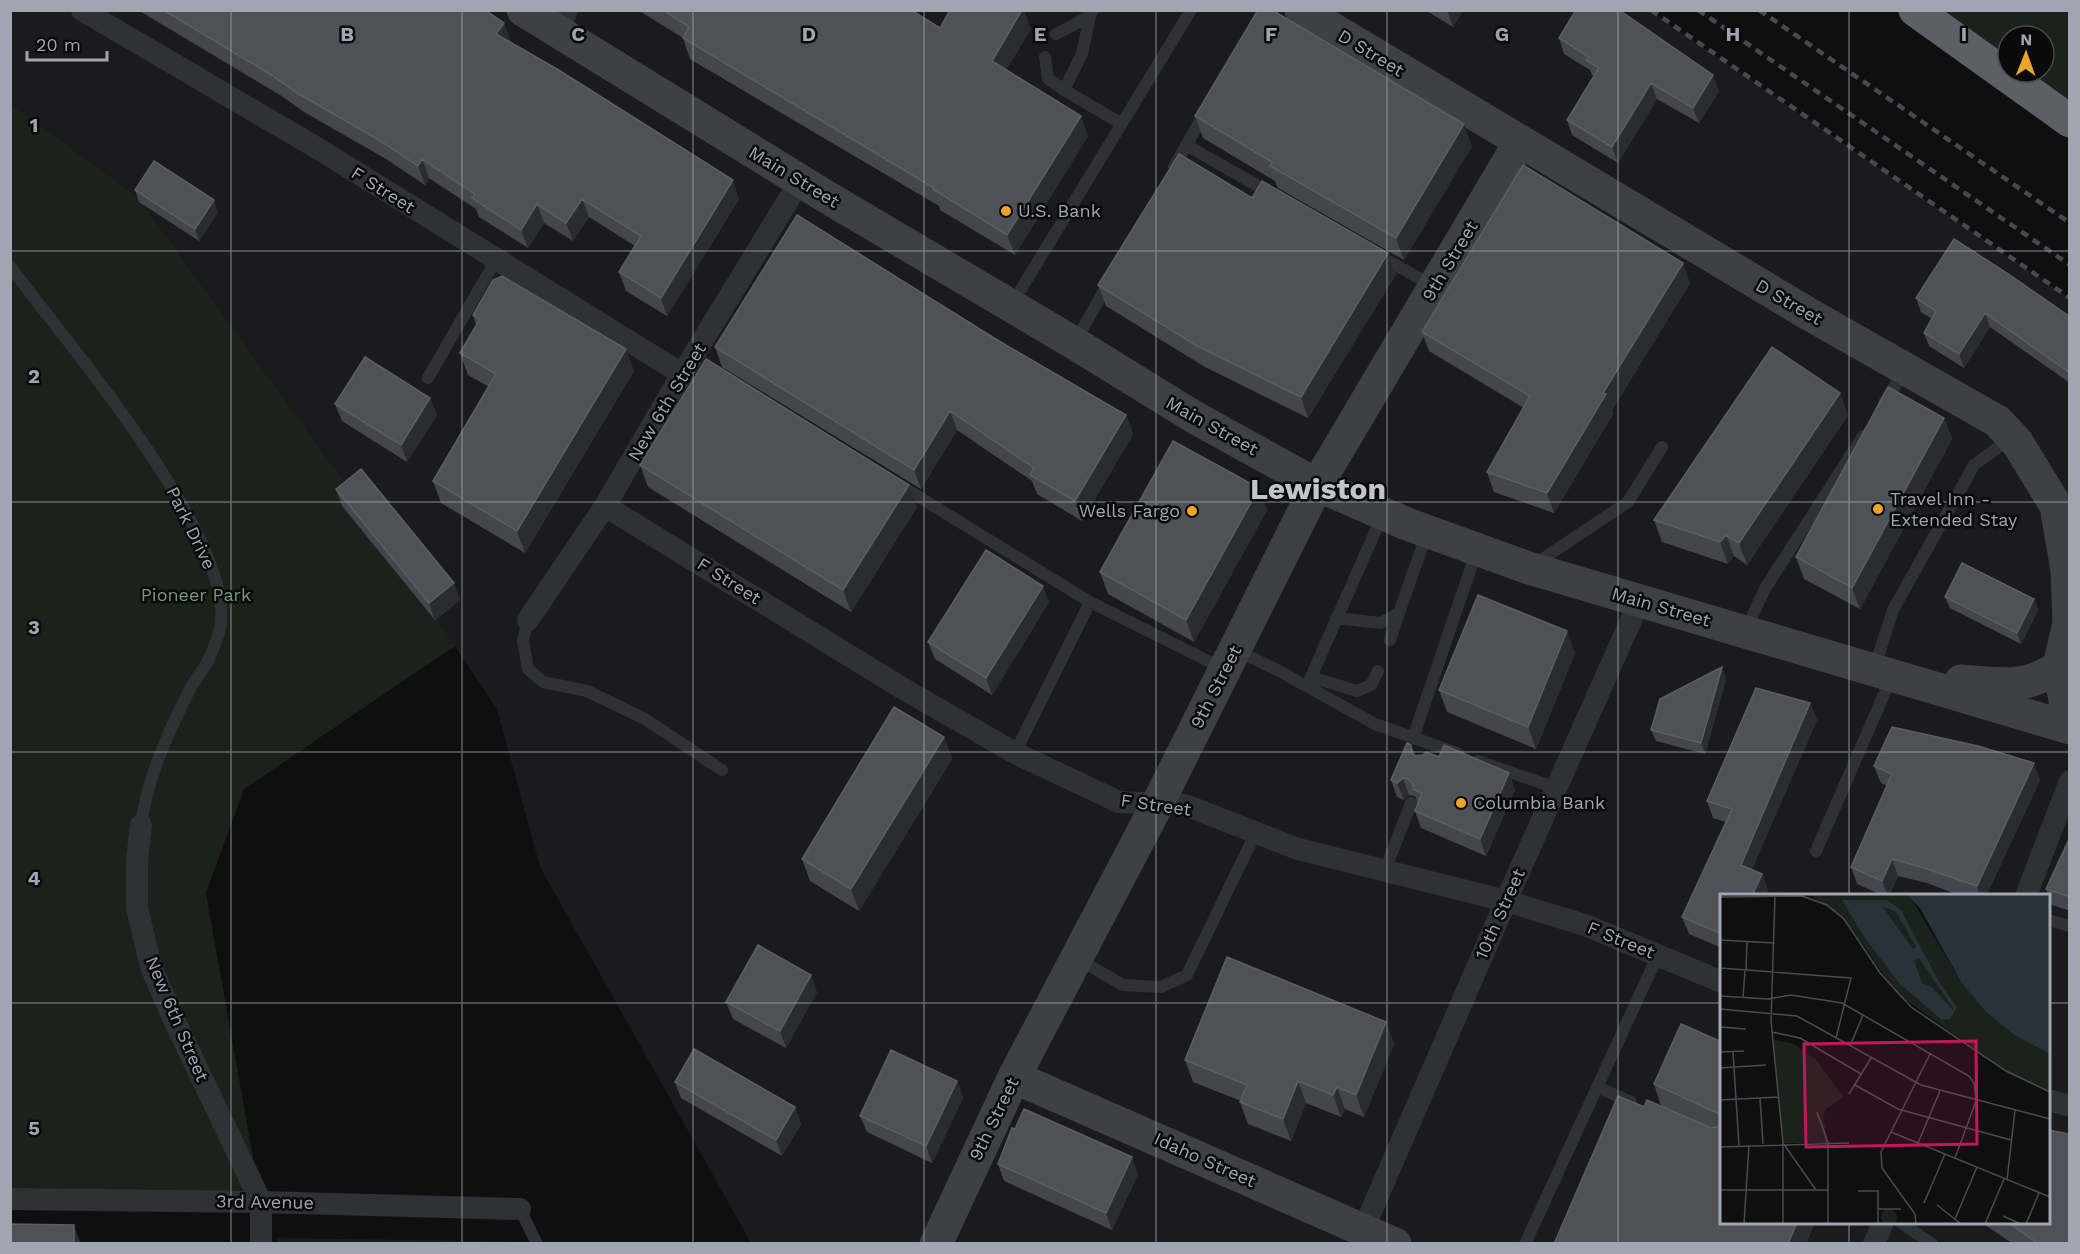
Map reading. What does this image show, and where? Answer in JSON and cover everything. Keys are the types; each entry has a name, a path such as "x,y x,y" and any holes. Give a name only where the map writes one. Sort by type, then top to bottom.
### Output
{"highway":[{"path":"1915,10 2070,121"}],"main road":[{"name":"Main Street","path":"523,10 562,21 801,181 1194,417 1317,484 1427,531 1529,568 2070,728"},
{"name":"D Street","path":"1301,10 1807,313 1997,421 2012,437 2056,506 2067,570 2069,624 2059,666 2070,728"},
{"name":"9th Street","path":"936,1244 1014,1077 1157,804 1317,484 1520,142"},
{"path":"1884,672 2017,684 2041,678 2059,666"},
{"name":"Idaho Street","path":"1014,1077 1360,1233 1395,1244"}],"street":[{"name":"F Street","path":"82,10 317,148 496,260 692,365"},
{"name":"New 6th Street","path":"528,620 605,506 801,181"},
{"name":"F Street","path":"605,506 902,688 1015,753 1119,802 1185,806 1299,849 1506,901 1585,925 1720,981"},
{"name":"10th Street","path":"1360,1233 1640,600"},
{"path":"2027,894 2070,781"},
{"name":"New 6th Street","path":"141,825 137,861 137,908 151,967 261,1202"},
{"path":"2050,1100 2070,1106"},
{"name":"3rd Avenue","path":"10,1199 261,1202 520,1209"},
{"path":"261,1202 261,1244"},
{"path":"1874,1244 1882,1224"}],"lane":[{"path":"1011,306 1191,10"},
{"path":"1064,90 1082,54 1092,14"},
{"path":"1056,34 1092,14"},
{"path":"1045,57 1048,79 1122,124"},
{"path":"1169,175 1214,97"},
{"path":"1186,145 1287,203"},
{"path":"1368,249 1434,286"},
{"path":"428,378 496,260"},
{"name":"Park Drive","path":"10,266 129,423 175,491 199,536 216,580 221,603 219,631 206,664 191,687 167,740 145,799 141,825"},
{"path":"1074,343 1113,274"},
{"path":"1745,632 1766,587 1906,369"},
{"path":"1815,851 1884,672 1893,610 1974,465 2012,437"},
{"path":"1529,568 1628,502 1662,447"},
{"path":"890,480 1090,602 1230,659 1309,682 1357,691 1371,685 1378,672"},
{"path":"1309,682 1383,513"},
{"path":"1390,640 1427,531"},
{"path":"1413,738 1478,549"},
{"path":"1015,753 1090,602"},
{"path":"1336,618 1381,622 1399,614"},
{"path":"528,620 523,641 528,669 543,682 587,691 645,719 722,770"},
{"path":"1309,682 1375,724 1413,738 1431,750 1556,788"},
{"path":"1385,870 1411,803"},
{"path":"1076,958 1124,985 1161,987 1187,975 1256,832"},
{"path":"2050,920 2070,926"},
{"path":"1525,1244 1658,956"},
{"path":"1597,1087 1638,1105"},
{"path":"520,1209 537,1244"},
{"path":"1903,1224 1932,1244"}],"shaded area":[{"path":"11,11 1650,11 2069,298 2069,1243 751,1243 540,867 497,709 341,477 137,196 11,104"},
{"path":"278,1238 536,1242 537,1244 278,1244"}],"green space":[{"path":"1915,11 2069,11 2069,121 2017,84 2056,84 2056,24 1996,24 1996,69"},
{"name":"Pioneer Park","path":"11,104 137,196 341,477 455,646 244,789 206,893 261,1202 11,1199"}],"building":[{"path":"163,10 462,10 465,12 466,10 485,10 504,23 496,34 557,69 733,180 661,298 619,272 641,236 582,199 566,223 537,204 521,230 472,198 475,194 422,159 418,166 379,140 297,93 273,76"},
{"path":"663,10 911,10 940,28 950,10 1022,10 992,61 1081,116 1007,235 934,188 683,38 689,27"},
{"path":"1258,10 1272,10 1464,124 1396,238 1270,166 1272,162 1195,116"},
{"path":"1576,10 1619,10 1713,75 1693,108 1651,83 1612,147 1567,120 1599,68 1586,60 1589,57 1559,38"},
{"path":"1179,154 1252,198 1262,181 1388,253 1301,397 1197,346 1098,285"},
{"path":"154,161 214,200 195,229 135,190"},
{"path":"1523,165 1683,263 1603,393 1606,394 1547,493 1487,472 1530,396 1422,332"},
{"path":"797,215 994,338 1126,415 1075,501 1030,475 1034,468 950,411 914,470 715,347"},
{"path":"1954,239 2070,317 2070,373 1985,313 1959,354 1924,333 1936,311 1916,298"},
{"path":"502,276 626,349 517,531 433,481 496,374 460,353 480,319 473,315 493,280"},
{"path":"1772,347 1840,393 1739,543 1726,535 1720,542 1654,520"},
{"path":"365,357 430,398 401,445 335,404"},
{"path":"706,359 909,485 843,590 640,465"},
{"name":"Travel Inn - Extended Stay","path":"1888,387 1944,418 1852,588 1796,557"},
{"path":"1173,441 1259,488 1186,620 1100,572"},
{"path":"361,469 454,583 429,603 336,489"},
{"path":"986,550 1043,586 986,678 928,642"},
{"path":"1962,563 2034,599 2017,633 1945,597"},
{"path":"1478,595 1567,631 1528,727 1439,690"},
{"path":"1722,667 1701,743 1651,730 1660,699"},
{"path":"1756,688 1810,703 1741,865 1762,874 1753,894 1720,894 1720,933 1682,917 1732,809 1707,801"},
{"path":"894,707 944,737 851,889 802,859"},
{"path":"1892,727 1978,746 2034,763 1977,886 1892,859 1882,881 1851,867 1892,774 1874,766"},
{"name":"Columbia Bank","path":"1407,743 1411,745 1412,753 1416,756 1426,752 1439,757 1444,745 1509,773 1480,839 1415,811 1422,793 1413,789 1413,784 1408,779 1403,778 1397,783 1391,780"},
{"path":"2070,837 2070,897 2046,889"},
{"path":"758,945 811,975 780,1031 726,1002"},
{"path":"1227,957 1386,1022 1356,1095 1337,1087 1333,1095 1298,1081 1283,1119 1240,1102 1247,1085 1185,1060"},
{"path":"1681,1024 1720,1041 1720,1116 1654,1084"},
{"path":"694,1049 795,1107 776,1140 675,1082"},
{"path":"891,1050 957,1081 926,1146 860,1116"},
{"path":"1618,1096 1644,1107 1647,1100 1711,1128 1720,1124 1720,1224 1796,1224 1788,1244 1554,1244"},
{"path":"1024,1109 1132,1157 1106,1213 998,1164 1012,1128 1015,1129"},
{"path":"2050,1130 2070,1134 2070,1244 2039,1244 2010,1224 2050,1224"},
{"path":"10,1224 74,1225 74,1244 10,1244"}],"railway":[{"path":"1651,10 2070,298"},
{"path":"1698,10 2070,265"},
{"path":"1759,10 2070,223"}],"place":[{"name":"U.S. Bank","path":"1006,211"},
{"name":"Travel Inn - Extended Stay","path":"1878,509"},
{"name":"Wells Fargo","path":"1192,511"},
{"name":"Columbia Bank","path":"1461,803"}],"district":[{"name":"Lewiston","path":"1318,489"}]}
